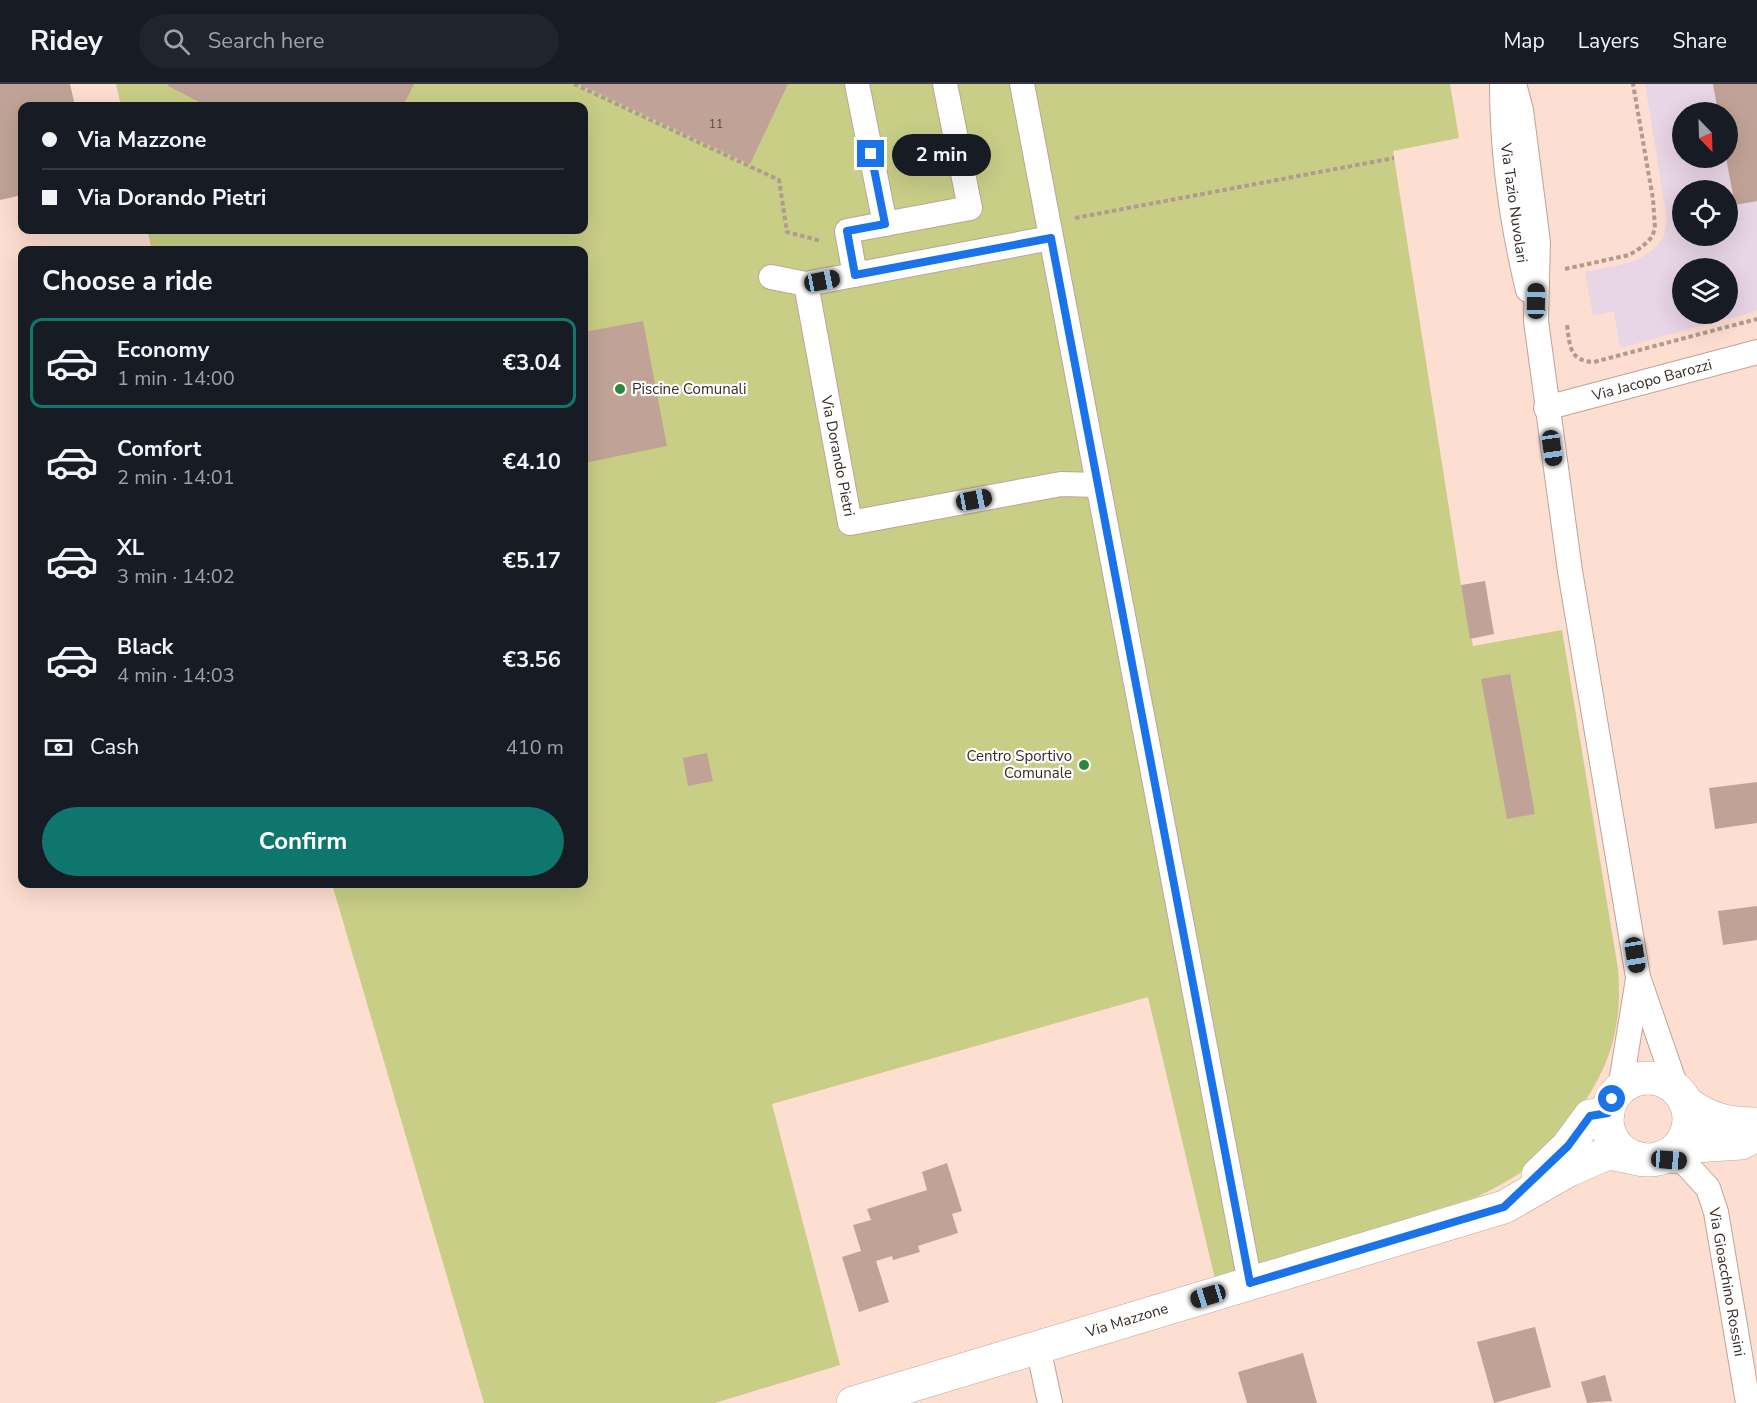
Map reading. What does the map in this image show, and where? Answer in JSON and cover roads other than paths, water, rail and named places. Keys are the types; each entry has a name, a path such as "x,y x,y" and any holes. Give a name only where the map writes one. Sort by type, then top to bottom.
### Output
{"main road":[{"name":"Via Mazzone","path":"1504,1207 1568,1146 1590,1116 1614,1101 1631,1082 1649,1078 1667,1083 1715,1120 1732,1124 1757,1124"},
{"path":"1652,1159 1673,1152 1683,1142 1688,1130 1689,1116 1682,1096"},
{"path":"1614,1101 1608,1125 1611,1137 1619,1148 1629,1155 1652,1159 1694,1146 1741,1143 1757,1135"},
{"name":"Via Mazzone","path":"853,1403 1504,1207 1569,1170 1608,1153 1652,1159"}],"street":[{"path":"856,84 885,224"},
{"path":"855,275 847,231 970,208 945,84"},
{"path":"1022,84 1250,1283"},
{"name":"Via Tazio Nuvolari","path":"1502,84 1502,114 1517,243 1536,321"},
{"path":"1514,84 1521,110 1538,242 1536,321 1546,408 1570,571 1638,976 1682,1096"},
{"path":"771,277 806,284 1051,238"},
{"name":"Via Dorando Pietri","path":"806,284 850,523 1061,484 1098,485"},
{"name":"Via Jacopo Barozzi","path":"1546,408 1757,352"},
{"path":"1614,1101 1638,976"},
{"name":"Via Gioacchino Rossini","path":"1652,1159 1683,1161 1708,1188 1716,1212 1748,1403"},
{"path":"1038,1347 1050,1403"}],"place":[{"name":"Piscine Comunali","path":"620,389"},
{"name":"Centro Sportivo Comunale","path":"1084,765"}]}
